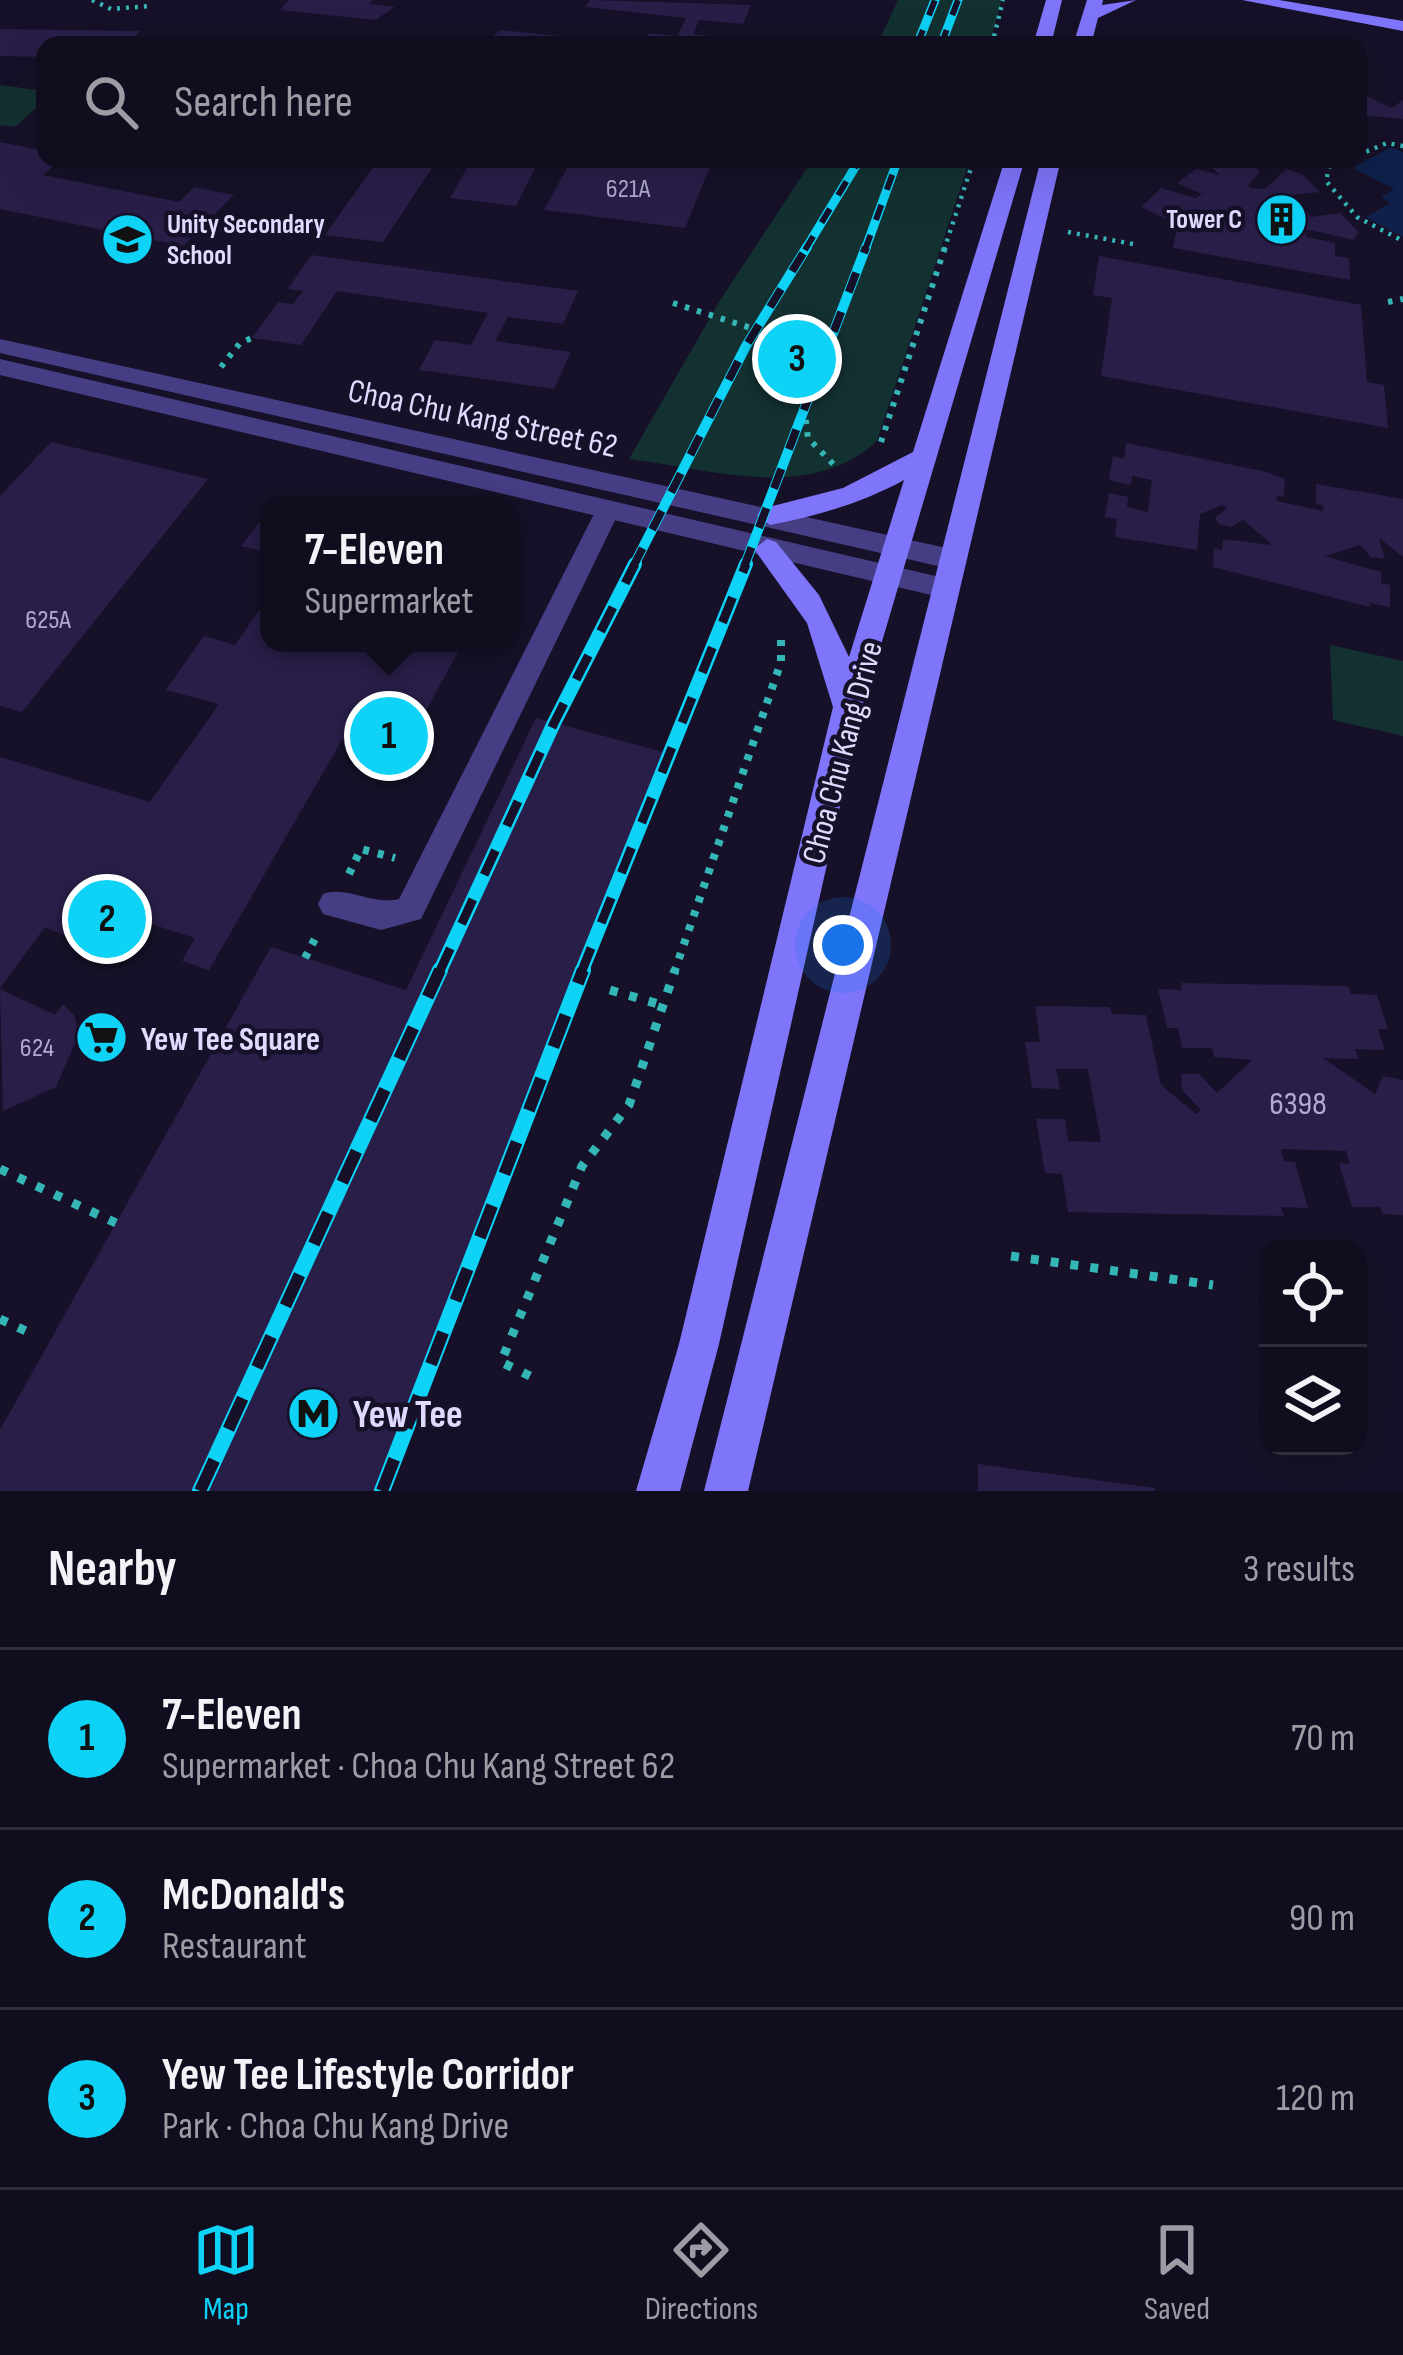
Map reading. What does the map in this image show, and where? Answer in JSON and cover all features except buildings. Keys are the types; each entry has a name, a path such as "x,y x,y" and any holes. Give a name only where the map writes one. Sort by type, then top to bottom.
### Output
{"main road":[{"path":"1033,0 1051,9"},
{"path":"1092,8 1128,0"},
{"path":"1250,0 1403,26"},
{"path":"1355,0 1403,10"},
{"name":"Choa Chu Kang Drive","path":"658,1491 698,1344 848,710 1012,168"},
{"name":"Choa Chu Kang Drive","path":"726,1491 1050,168"},
{"path":"770,516 820,508 886,483 927,454"},
{"path":"767,549 812,600 836,648 848,710"}],"street":[{"name":"Choa Chu Kang Street 62","path":"0,346 770,516 894,561"},
{"name":"Choa Chu Kang Street 62","path":"0,367 610,508 767,549 894,561 948,573"}],"lane":[{"path":"333,904 376,917 394,918 410,909 610,508"}],"path":[{"path":"92,0 111,8 150,6"},
{"path":"994,36 1003,0"},
{"path":"1367,151 1388,142 1403,146"},
{"path":"875,447 886,436 971,168"},
{"path":"1329,168 1326,182 1358,217 1403,241"},
{"path":"1068,232 1133,244"},
{"path":"1388,302 1403,299"},
{"path":"673,303 782,338 803,398 808,439 840,472 852,465"},
{"path":"216,373 240,343 252,338"},
{"path":"530,1376 501,1362 582,1166 629,1105 781,662 777,615"},
{"path":"610,990 662,1005"},
{"path":"0,1169 116,1223"},
{"path":"1011,1256 1213,1285"},
{"path":"0,1319 28,1332"}],"green space":[{"path":"898,0 1001,3 992,36 881,36"},
{"path":"0,85 36,90 36,108 15,127 0,125"},
{"path":"807,168 967,168 877,441 851,460 791,477 759,477 629,459 719,302"},
{"path":"1330,645 1403,661 1403,736 1333,720"}],"water":[{"path":"1391,147 1403,152 1403,237 1366,217 1390,203 1381,197 1394,189 1353,168 1367,168 1367,160"}],"railway":[{"path":"921,36 935,0"},
{"path":"944,36 958,0"},
{"path":"805,250 855,168"},
{"path":"865,250 895,168"},
{"path":"633,567 746,346 807,247"},
{"path":"744,567 866,247"},
{"path":"439,973 554,723 635,564"},
{"path":"581,973 746,564"},
{"path":"200,1491 440,970"},
{"path":"382,1491 583,970"}],"place":[{"name":"Tower C","path":"1281,219"},
{"name":"Unity Secondary School","path":"128,240"},
{"name":"Yew Tee Lifestyle Corridor","path":"797,359"},
{"name":"7-Eleven","path":"389,736"},
{"name":"McDonald's","path":"107,919"},
{"name":"Yew Tee Square","path":"102,1038"},
{"name":"Yew Tee","path":"314,1413"}]}
